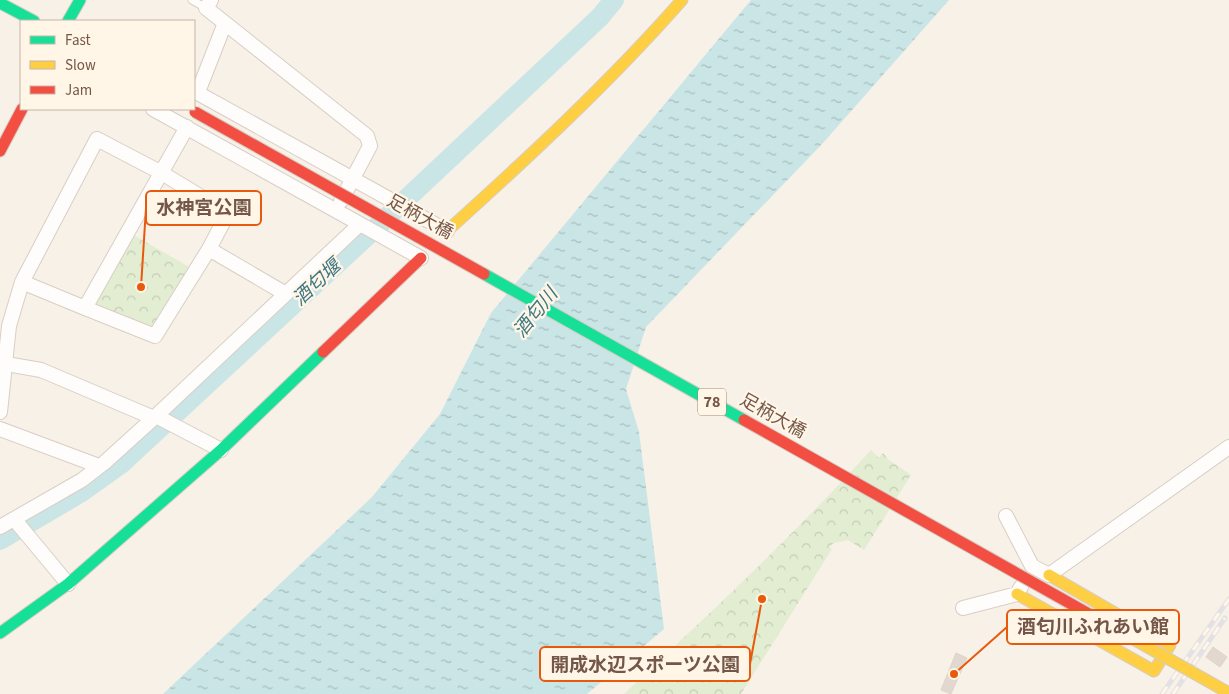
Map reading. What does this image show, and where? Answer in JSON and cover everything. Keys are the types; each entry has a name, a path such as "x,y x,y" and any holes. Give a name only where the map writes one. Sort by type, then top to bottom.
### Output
{"street":[{"path":"69,20 80,0"},
{"path":"225,23 196,92 447,231 526,160 599,89 662,24 682,0"},
{"path":"0,3 32,20"},
{"path":"208,4 225,23 367,136 370,146 337,210"},
{"path":"0,151 21,110"},
{"path":"0,634 68,584 220,450 421,258 155,110"},
{"name":"足柄大橋","path":"192,110 1229,694"},
{"path":"85,308 187,127"},
{"path":"0,412 2,363 9,326 22,282 97,139 160,172 228,213 209,249 154,336 22,282"},
{"path":"0,527 18,525 82,480 161,420 286,294 368,228"},
{"path":"209,249 286,294"},
{"path":"2,363 41,370 161,420 220,450"},
{"path":"0,429 99,466"},
{"path":"1049,575 1229,447"},
{"path":"963,608 1018,594 1154,671 1170,645 1032,566 1006,516"},
{"path":"18,525 68,584"},
{"path":"1018,594 1032,566"}],"lane":[{"path":"192,0 208,4"}],"green space":[{"path":"130,233 191,268 154,327 92,306"},
{"path":"871,450 879,458 883,453 889,460 911,475 864,550 848,540 834,543 829,547 832,549 741,694 624,694 781,544"}],"water":[{"name":"酒匂川","path":"751,0 949,0 823,143 646,327 626,389 639,432 664,629 587,694 163,694 372,497 440,414 491,313"}],"building":[{"path":"1213,647 1227,657 1220,667 1206,657"},
{"path":"956,653 967,658 951,694 941,690"}],"waterway":[{"name":"酒匂堰","path":"0,540 80,493 122,463 600,17 614,0"}],"railway":[{"path":"1162,694 1229,599"},
{"path":"1173,694 1225,618"}],"traffic: fast":[{"path":"69,20 80,0"},
{"path":"0,3 32,20"},
{"path":"484,274 744,420"},
{"path":"0,633 68,584 221,450 323,352"}],"traffic: slow":[{"path":"447,231 568,119 626,61 682,0"},
{"path":"1017,594 1154,671 1170,645 1049,575"},
{"path":"1121,632 1229,693"}],"traffic: jam":[{"path":"0,151 21,110"},
{"path":"195,112 484,274"},
{"path":"323,352 421,258"},
{"path":"744,420 1121,632"}],"place":[{"name":"水神宮公園","path":"141,287"},
{"name":"開成水辺スポーツ公園","path":"762,599"},
{"name":"酒匂川ふれあい館","path":"954,674"}]}
